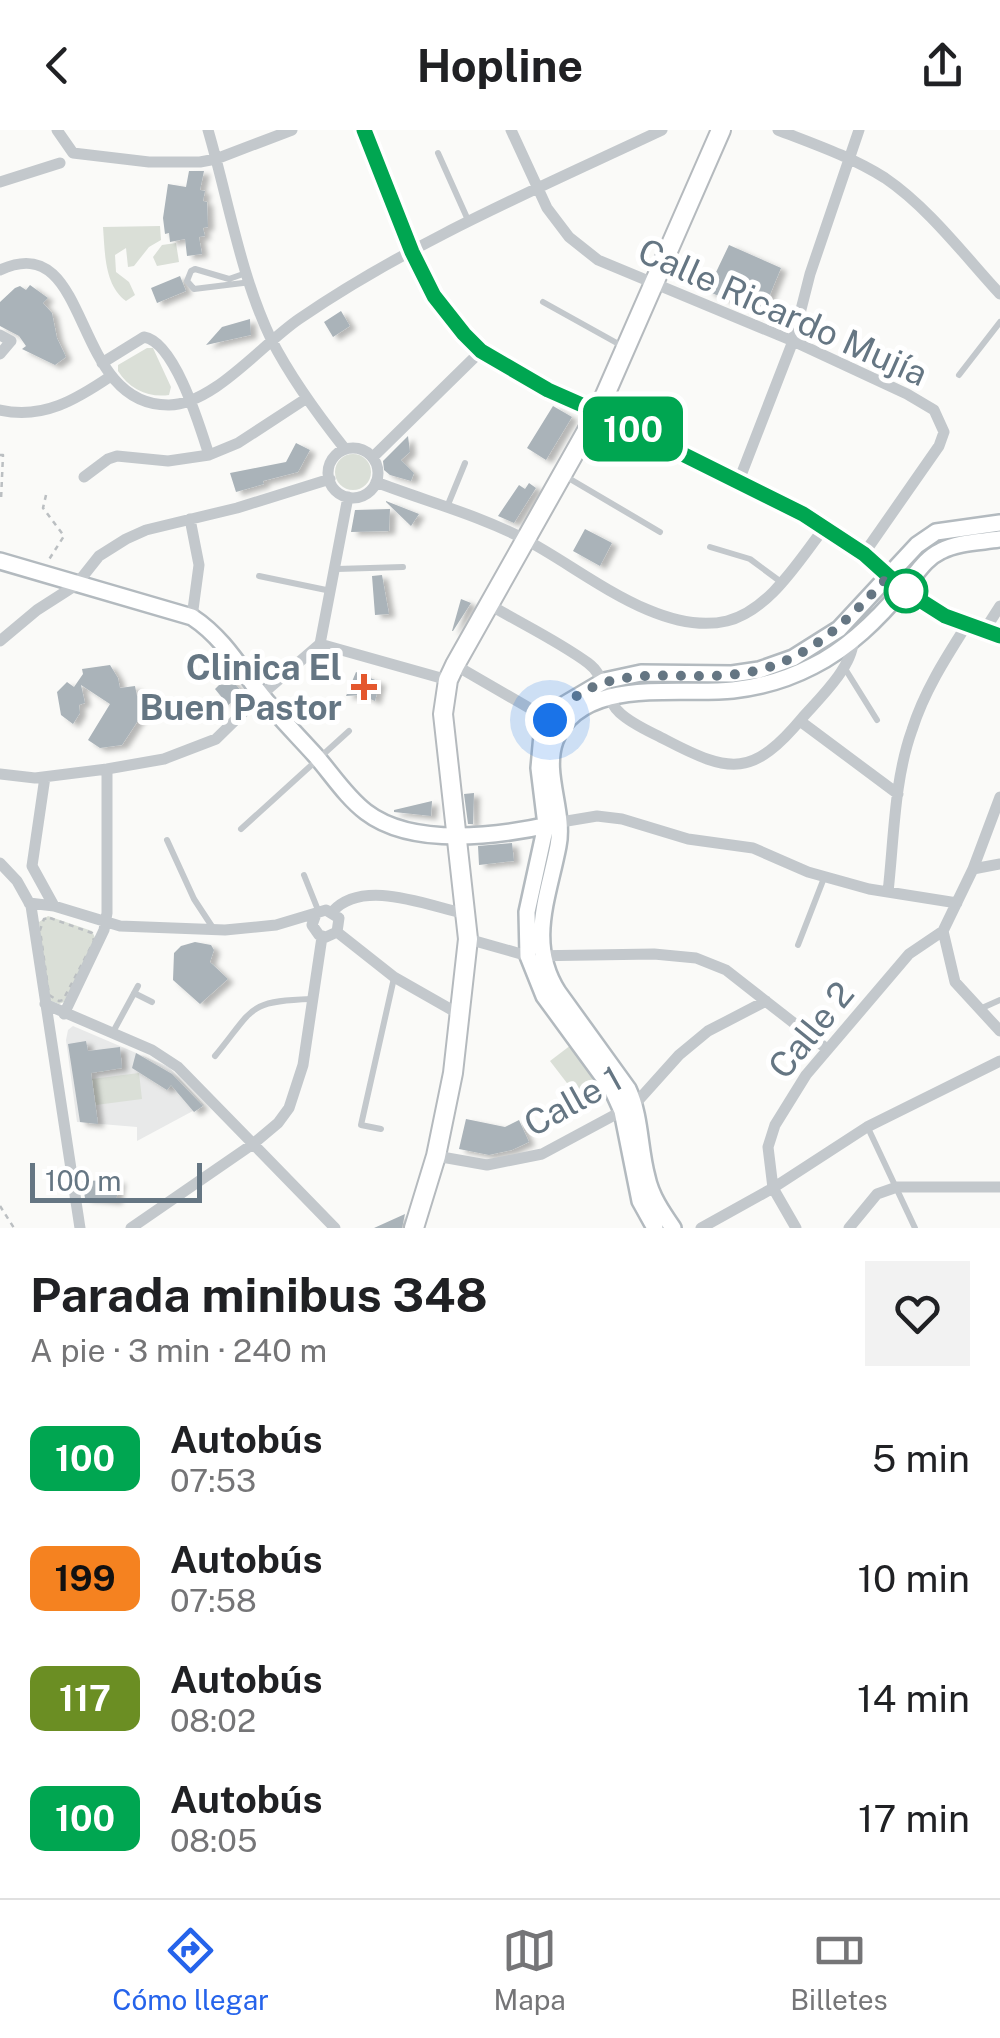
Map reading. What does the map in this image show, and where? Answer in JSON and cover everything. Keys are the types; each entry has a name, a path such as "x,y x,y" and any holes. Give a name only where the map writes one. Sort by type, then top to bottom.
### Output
{"main road":[{"path":"414,1228 436,1156 453,1074 468,940 443,714 452,672 598,412 720,130"}],"street":[{"path":"57,130 73,153 176,164 216,159 292,130"},
{"path":"208,130 249,277 271,338 307,398 345,450"},
{"path":"364,130 412,252 450,318 481,351 548,390 824,527 864,554 904,590 945,616 1000,636"},
{"name":"Calle Ricardo Mujía","path":"511,130 536,190 558,223 598,260 928,404 943,426 939,446 864,554"},
{"path":"0,270 25,262 60,279 73,299 86,336 110,376 139,399 168,405 192,402 208,395 271,338 339,291 469,222 662,130"},
{"path":"778,130 849,158 888,180 1000,294"},
{"path":"738,483 793,342 810,274 860,130"},
{"path":"0,182 60,163"},
{"path":"0,335 11,342 0,354"},
{"path":"102,363 134,340 152,338 159,344 192,402 209,455"},
{"path":"373,457 481,351"},
{"path":"0,410 50,410 110,376"},
{"path":"84,478 117,456 168,460 209,455 238,443 307,398"},
{"path":"345,450 363,450 373,457 378,469 376,482 362,496 348,497 336,490 330,479 333,458 345,450"},
{"path":"0,641 37,610 76,585 99,556 126,538 330,479"},
{"path":"376,482 524,538 629,601 696,622 727,621 738,616 782,583 824,527"},
{"path":"0,774 45,777 107,770 176,756 216,739 320,644 348,497"},
{"path":"190,519 198,565 192,617"},
{"path":"553,824 540,750 550,720 560,708 641,674 732,674 759,670 792,658 840,629 917,545 936,532 1000,523"},
{"path":"673,1228 647,1179 628,1108 544,996 527,912 553,824 555,741 570,719 607,689 709,692 762,686 812,666 854,642 926,561 944,549 1000,539"},
{"path":"0,561 192,617 217,636 261,695 376,819 459,838 506,834 598,816 622,819 688,838 753,848 824,878 957,904"},
{"path":"490,605 589,663 619,712 633,722 706,761 723,765 753,760 800,720 843,666 854,642"},
{"path":"984,631 1000,606"},
{"path":"888,892 898,794 911,731 937,671 966,626"},
{"path":"320,644 452,672 550,720"},
{"path":"800,720 898,794"},
{"path":"64,1014 105,922 107,770"},
{"path":"45,777 32,866 54,906"},
{"path":"1000,797 973,869 943,931 955,982 1000,1031"},
{"path":"0,863 30,903 80,1228"},
{"path":"973,869 1000,864"},
{"path":"30,903 105,922 213,929 276,925 333,912 348,899 369,896 466,914"},
{"path":"333,912 340,923 337,932"},
{"path":"317,913 313,929 322,937"},
{"name":"Calle 2","path":"773,1188 770,1138 786,1104 827,1049 909,954 943,931"},
{"path":"322,937 337,932"},
{"path":"337,932 394,977 458,1014"},
{"path":"130,1228 278,1123 298,1088 322,937"},
{"path":"468,940 535,956 654,954 696,958 726,970 827,1049"},
{"path":"47,1000 64,1014 152,1050 178,1066 335,1228"},
{"name":"Calle 1","path":"436,1156 487,1165 542,1154 628,1108 708,1031 766,1001"},
{"path":"701,1228 773,1188 867,1127 1000,1061"},
{"path":"628,1108 640,1202 655,1228"},
{"path":"849,1228 876,1194 897,1187 1000,1186"},
{"path":"773,1188 796,1228"}],"lane":[{"path":"438,153 469,222"},
{"path":"195,270 229,278 249,277 204,289 194,289 187,281 190,271 195,270"},
{"path":"543,302 625,348"},
{"path":"959,376 1000,322"},
{"path":"447,508 465,463"},
{"path":"564,475 660,532"},
{"path":"710,547 750,559 782,583"},
{"path":"336,570 403,567"},
{"path":"260,576 332,592"},
{"path":"843,666 876,720"},
{"path":"242,829 348,731"},
{"path":"167,840 194,899 213,929"},
{"path":"304,875 317,913"},
{"path":"798,946 824,878"},
{"path":"381,1129 362,1125 394,977"},
{"path":"113,1033 136,990 152,1002"},
{"path":"215,1056 257,1004 311,1000"},
{"path":"982,1008 1000,1000"},
{"path":"867,1127 915,1228"}],"path":[{"path":"0,455 1,500"},
{"path":"40,574 64,536 44,508 46,495"},
{"path":"50,918 92,933 94,941 63,1000 47,1000 40,930 44,919 50,918"},
{"path":"0,1206 14,1228"}],"shaded area":[{"path":"160,226 161,240 149,247 134,266 128,267 126,248 115,255 116,272 129,282 135,295 126,301 110,277 103,227"},
{"path":"176,243 179,262 157,266 153,257 162,245"},
{"path":"153,348 171,387 169,395 140,391 118,371 118,365"},
{"path":"353,454 366,459 371,472 366,485 353,490 340,485 335,472 340,459"},
{"path":"48,916 92,931 96,940 64,1002 59,1004 46,999 39,922"},
{"path":"73,1026 169,1067 204,1105 137,1141 137,1127 77,1122 66,1040"},
{"path":"571,1045 601,1084 580,1100 550,1061"},
{"path":"139,1073 142,1099 96,1105 92,1079"}],"building":[{"path":"189,171 204,171 200,190 205,191 208,227 203,228 205,236 199,237 202,254 187,256 185,239 170,242 163,218 168,184 186,187"},
{"path":"729,245 781,268 762,314 707,291"},
{"path":"180,276 186,291 157,303 151,288"},
{"path":"30,285 48,298 43,303 52,313 66,357 55,365 22,349 26,346 19,336 0,326 0,302 15,288 26,290"},
{"path":"341,311 350,326 333,337 324,322"},
{"path":"250,319 251,335 206,345 222,327"},
{"path":"553,406 572,417 546,460 527,448"},
{"path":"408,436 410,452 401,460 414,473 411,481 390,475 384,470 383,461"},
{"path":"296,443 310,450 298,472 236,492 230,473 286,462"},
{"path":"529,483 536,488 514,523 498,516 519,485 525,489"},
{"path":"386,501 419,514 411,526"},
{"path":"390,509 389,531 351,532 355,510"},
{"path":"585,529 612,543 600,566 573,551"},
{"path":"382,575 389,614 375,615 372,576"},
{"path":"461,599 471,603 452,631"},
{"path":"216,662 244,694 228,705 215,689 220,684 209,668"},
{"path":"110,665 120,688 135,686 137,696 148,695 149,704 139,705 141,716 122,745 100,748 88,740 110,704 81,685 85,703 79,705 80,713 73,724 61,715 57,692 67,682 74,687 82,669"},
{"name":"Clinica El Buen Pastor","path":"356,672 380,682 375,701 361,695 346,696"},
{"path":"474,793 473,824 468,824 464,794"},
{"path":"432,801 431,816 394,812 394,810"},
{"path":"512,843 514,861 479,865 478,846"},
{"path":"195,942 211,945 214,950 210,962 228,979 200,1004 173,980 174,953"},
{"path":"86,1041 88,1051 120,1047 122,1068 91,1073 98,1124 80,1122 68,1044"},
{"path":"136,1053 172,1074 203,1106 194,1112 171,1085 167,1090 132,1068"},
{"path":"466,1119 505,1127 519,1120 529,1142 489,1155 459,1149"},
{"path":"120,1180 116,1201 85,1198 82,1181"},
{"path":"405,1214 402,1228 374,1228"}],"bus line":[{"name":"100","path":"364,130 412,252 434,296 481,351 548,390 803,514 864,554 904,590 945,616 1000,636"}],"place":[{"name":"Clinica El Buen Pastor","path":"364,687"}],"route":[{"path":"550,720 560,708 604,682 641,674 686,676 759,670 792,658 840,629 888,577 906,591"}]}
